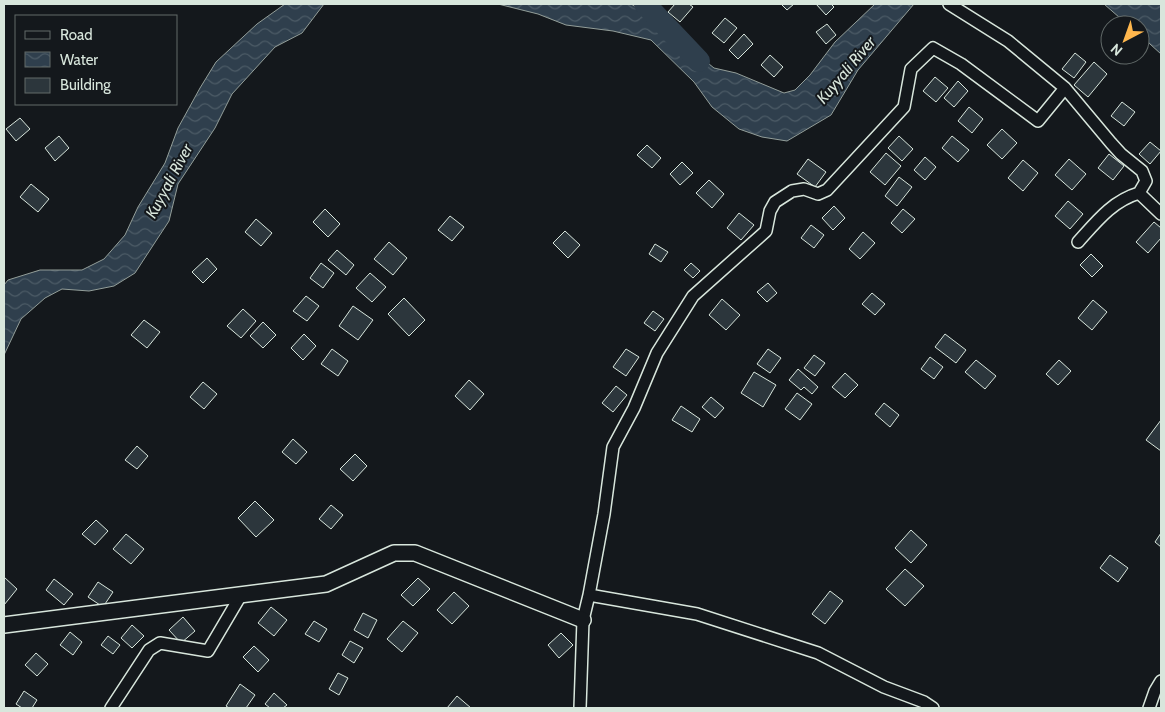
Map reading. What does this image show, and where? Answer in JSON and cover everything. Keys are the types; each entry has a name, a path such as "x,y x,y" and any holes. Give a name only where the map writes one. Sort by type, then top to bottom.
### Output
{"street":[{"path":"949,4 1008,41 1065,88 1121,154 1142,171 1146,181 1139,193 1114,205 1100,217 1078,242"},
{"path":"580,708 584,620 604,514 613,447 634,408 657,353 693,296 766,231 770,211 775,202 792,192 804,188 818,194 827,190 904,107 911,69 933,48 961,64 1038,121 1065,88"},
{"path":"1139,193 1161,214"},
{"path":"4,625 326,584 394,553 415,553 584,620"},
{"path":"111,708 149,650 160,643 208,651 241,595"},
{"path":"589,595 697,614 818,653 884,687 924,702 933,708"},
{"path":"1149,708 1161,681"}],"water":[{"path":"285,4 324,4 302,33 275,47 232,94 215,128 178,184 169,221 135,273 114,286 89,291 62,289 45,298 21,319 4,355 4,285 8,280 40,270 82,270 104,259 125,235 138,207 165,163 178,128 216,62 257,24"},
{"path":"498,4 631,4 645,12 714,68 736,73 784,93 795,90 810,75 835,42 875,4 914,4 858,70 831,115 787,141 762,137 739,129 712,107 694,82 651,40 613,31 566,25 538,14"},
{"path":"1104,4 1161,4 1161,54 1150,44 1150,15 1117,15"}],"building":[{"path":"675,4 689,4 693,7 680,22 668,12"},
{"path":"781,4 794,4 787,10"},
{"path":"816,4 831,4 834,7 826,15"},
{"path":"725,18 737,28 724,43 712,33"},
{"path":"827,24 836,35 826,44 816,32"},
{"path":"744,34 753,44 738,59 729,50"},
{"path":"1075,53 1086,62 1074,78 1062,69"},
{"path":"770,55 783,67 774,77 761,65"},
{"path":"1094,62 1107,74 1088,97 1074,85"},
{"path":"935,77 948,88 936,102 923,91"},
{"path":"958,81 968,91 954,107 944,98"},
{"path":"1122,102 1135,112 1124,126 1111,116"},
{"path":"969,107 983,119 972,133 958,121"},
{"path":"20,118 30,129 16,141 6,129"},
{"path":"1002,129 1017,143 1002,159 987,145"},
{"path":"59,136 69,148 55,161 45,148"},
{"path":"899,136 913,149 902,161 888,148"},
{"path":"952,136 969,150 958,162 942,148"},
{"path":"1150,142 1161,151 1150,164 1139,154"},
{"path":"647,145 661,158 652,168 637,155"},
{"path":"886,153 901,166 885,185 870,172"},
{"path":"1109,154 1124,166 1113,180 1098,168"},
{"path":"925,157 936,167 925,180 914,170"},
{"path":"808,159 826,172 815,187 797,174"},
{"path":"1069,159 1086,174 1072,190 1055,175"},
{"path":"1023,160 1038,173 1023,191 1008,178"},
{"path":"682,162 693,173 680,185 670,174"},
{"path":"899,177 912,187 897,206 885,196"},
{"path":"709,180 724,194 712,208 696,193"},
{"path":"31,184 49,199 38,212 20,197"},
{"path":"1068,201 1083,214 1070,229 1055,216"},
{"path":"834,206 845,218 833,230 822,218"},
{"path":"325,209 340,224 328,237 313,222"},
{"path":"903,209 915,219 902,233 891,223"},
{"path":"739,213 754,225 741,240 727,228"},
{"path":"450,216 464,227 452,241 438,230"},
{"path":"256,219 272,233 261,246 245,232"},
{"path":"1154,222 1161,228 1161,238 1148,253 1136,242"},
{"path":"811,225 824,235 814,248 801,238"},
{"path":"565,231 580,245 568,258 553,243"},
{"path":"863,232 875,243 860,259 849,249"},
{"path":"389,242 407,258 393,275 374,259"},
{"path":"655,244 668,252 661,262 649,254"},
{"path":"337,250 354,265 346,275 328,260"},
{"path":"1091,254 1103,266 1092,277 1080,265"},
{"path":"207,258 217,269 203,283 192,272"},
{"path":"321,263 334,273 323,288 310,278"},
{"path":"691,263 700,271 693,278 684,270"},
{"path":"370,273 386,287 372,302 356,288"},
{"path":"768,283 777,293 767,302 757,292"},
{"path":"872,293 885,304 875,315 862,304"},
{"path":"306,296 319,306 307,321 293,311"},
{"path":"404,298 425,320 409,336 388,314"},
{"path":"722,299 740,315 726,330 709,315"},
{"path":"1093,300 1107,312 1092,330 1078,318"},
{"path":"353,306 373,320 358,340 339,326"},
{"path":"243,309 256,321 241,338 227,326"},
{"path":"653,311 664,319 655,331 644,323"},
{"path":"144,320 160,332 147,348 131,335"},
{"path":"263,322 276,335 263,348 250,336"},
{"path":"304,334 316,346 303,360 291,348"},
{"path":"945,334 966,350 956,363 935,347"},
{"path":"332,349 348,361 338,376 321,364"},
{"path":"626,349 639,357 626,376 613,367"},
{"path":"768,349 781,358 770,373 757,364"},
{"path":"814,355 825,363 815,376 804,368"},
{"path":"930,357 943,367 934,379 921,369"},
{"path":"976,360 996,376 985,389 965,372"},
{"path":"1059,360 1071,371 1058,385 1046,374"},
{"path":"798,369 818,387 812,394 804,387 801,390 789,380"},
{"path":"754,372 776,385 763,407 741,393"},
{"path":"845,373 858,385 845,398 832,387"},
{"path":"469,380 484,394 470,410 455,396"},
{"path":"203,382 217,394 204,409 190,397"},
{"path":"616,386 627,395 613,412 602,403"},
{"path":"797,393 812,404 800,420 785,409"},
{"path":"711,397 724,408 715,418 702,407"},
{"path":"884,403 899,415 890,427 875,414"},
{"path":"681,406 700,419 692,432 672,420"},
{"path":"1161,420 1161,451 1146,440"},
{"path":"293,439 307,452 296,464 282,452"},
{"path":"137,446 148,456 137,469 125,460"},
{"path":"355,454 367,466 353,481 340,469"},
{"path":"255,501 274,520 256,537 238,518"},
{"path":"331,505 343,515 331,529 319,519"},
{"path":"96,520 108,531 95,545 82,534"},
{"path":"911,530 927,545 911,563 895,548"},
{"path":"1161,533 1161,547 1155,542"},
{"path":"126,534 144,549 131,564 113,549"},
{"path":"1110,555 1128,568 1118,582 1100,568"},
{"path":"905,569 924,586 905,606 886,589"},
{"path":"4,577 17,589 4,605"},
{"path":"418,578 430,589 413,606 401,595"},
{"path":"54,579 73,594 64,605 46,590"},
{"path":"98,582 113,592 103,607 88,597"},
{"path":"830,591 843,601 825,624 812,614"},
{"path":"454,592 469,606 452,624 437,610"},
{"path":"271,607 287,620 274,636 258,623"},
{"path":"363,613 377,620 368,638 354,630"},
{"path":"183,617 195,631 181,643 169,630"},
{"path":"314,621 327,629 319,642 305,634"},
{"path":"403,621 418,633 402,652 387,639"},
{"path":"132,625 144,636 132,648 121,638"},
{"path":"70,632 82,642 73,655 60,645"},
{"path":"561,633 573,645 559,658 548,645"},
{"path":"108,636 120,645 113,654 101,645"},
{"path":"350,641 363,648 354,663 342,655"},
{"path":"254,646 269,660 258,672 243,657"},
{"path":"36,653 48,664 37,676 25,665"},
{"path":"338,673 348,678 339,695 329,689"},
{"path":"240,684 255,695 246,708 229,708 226,706"},
{"path":"24,691 37,700 32,708 22,708 16,704"},
{"path":"274,693 287,705 283,708 270,708 265,704"},
{"path":"457,696 471,708 447,708"}],"waterway":[{"name":"Kuyyali River","path":"645,4 699,61"}]}
